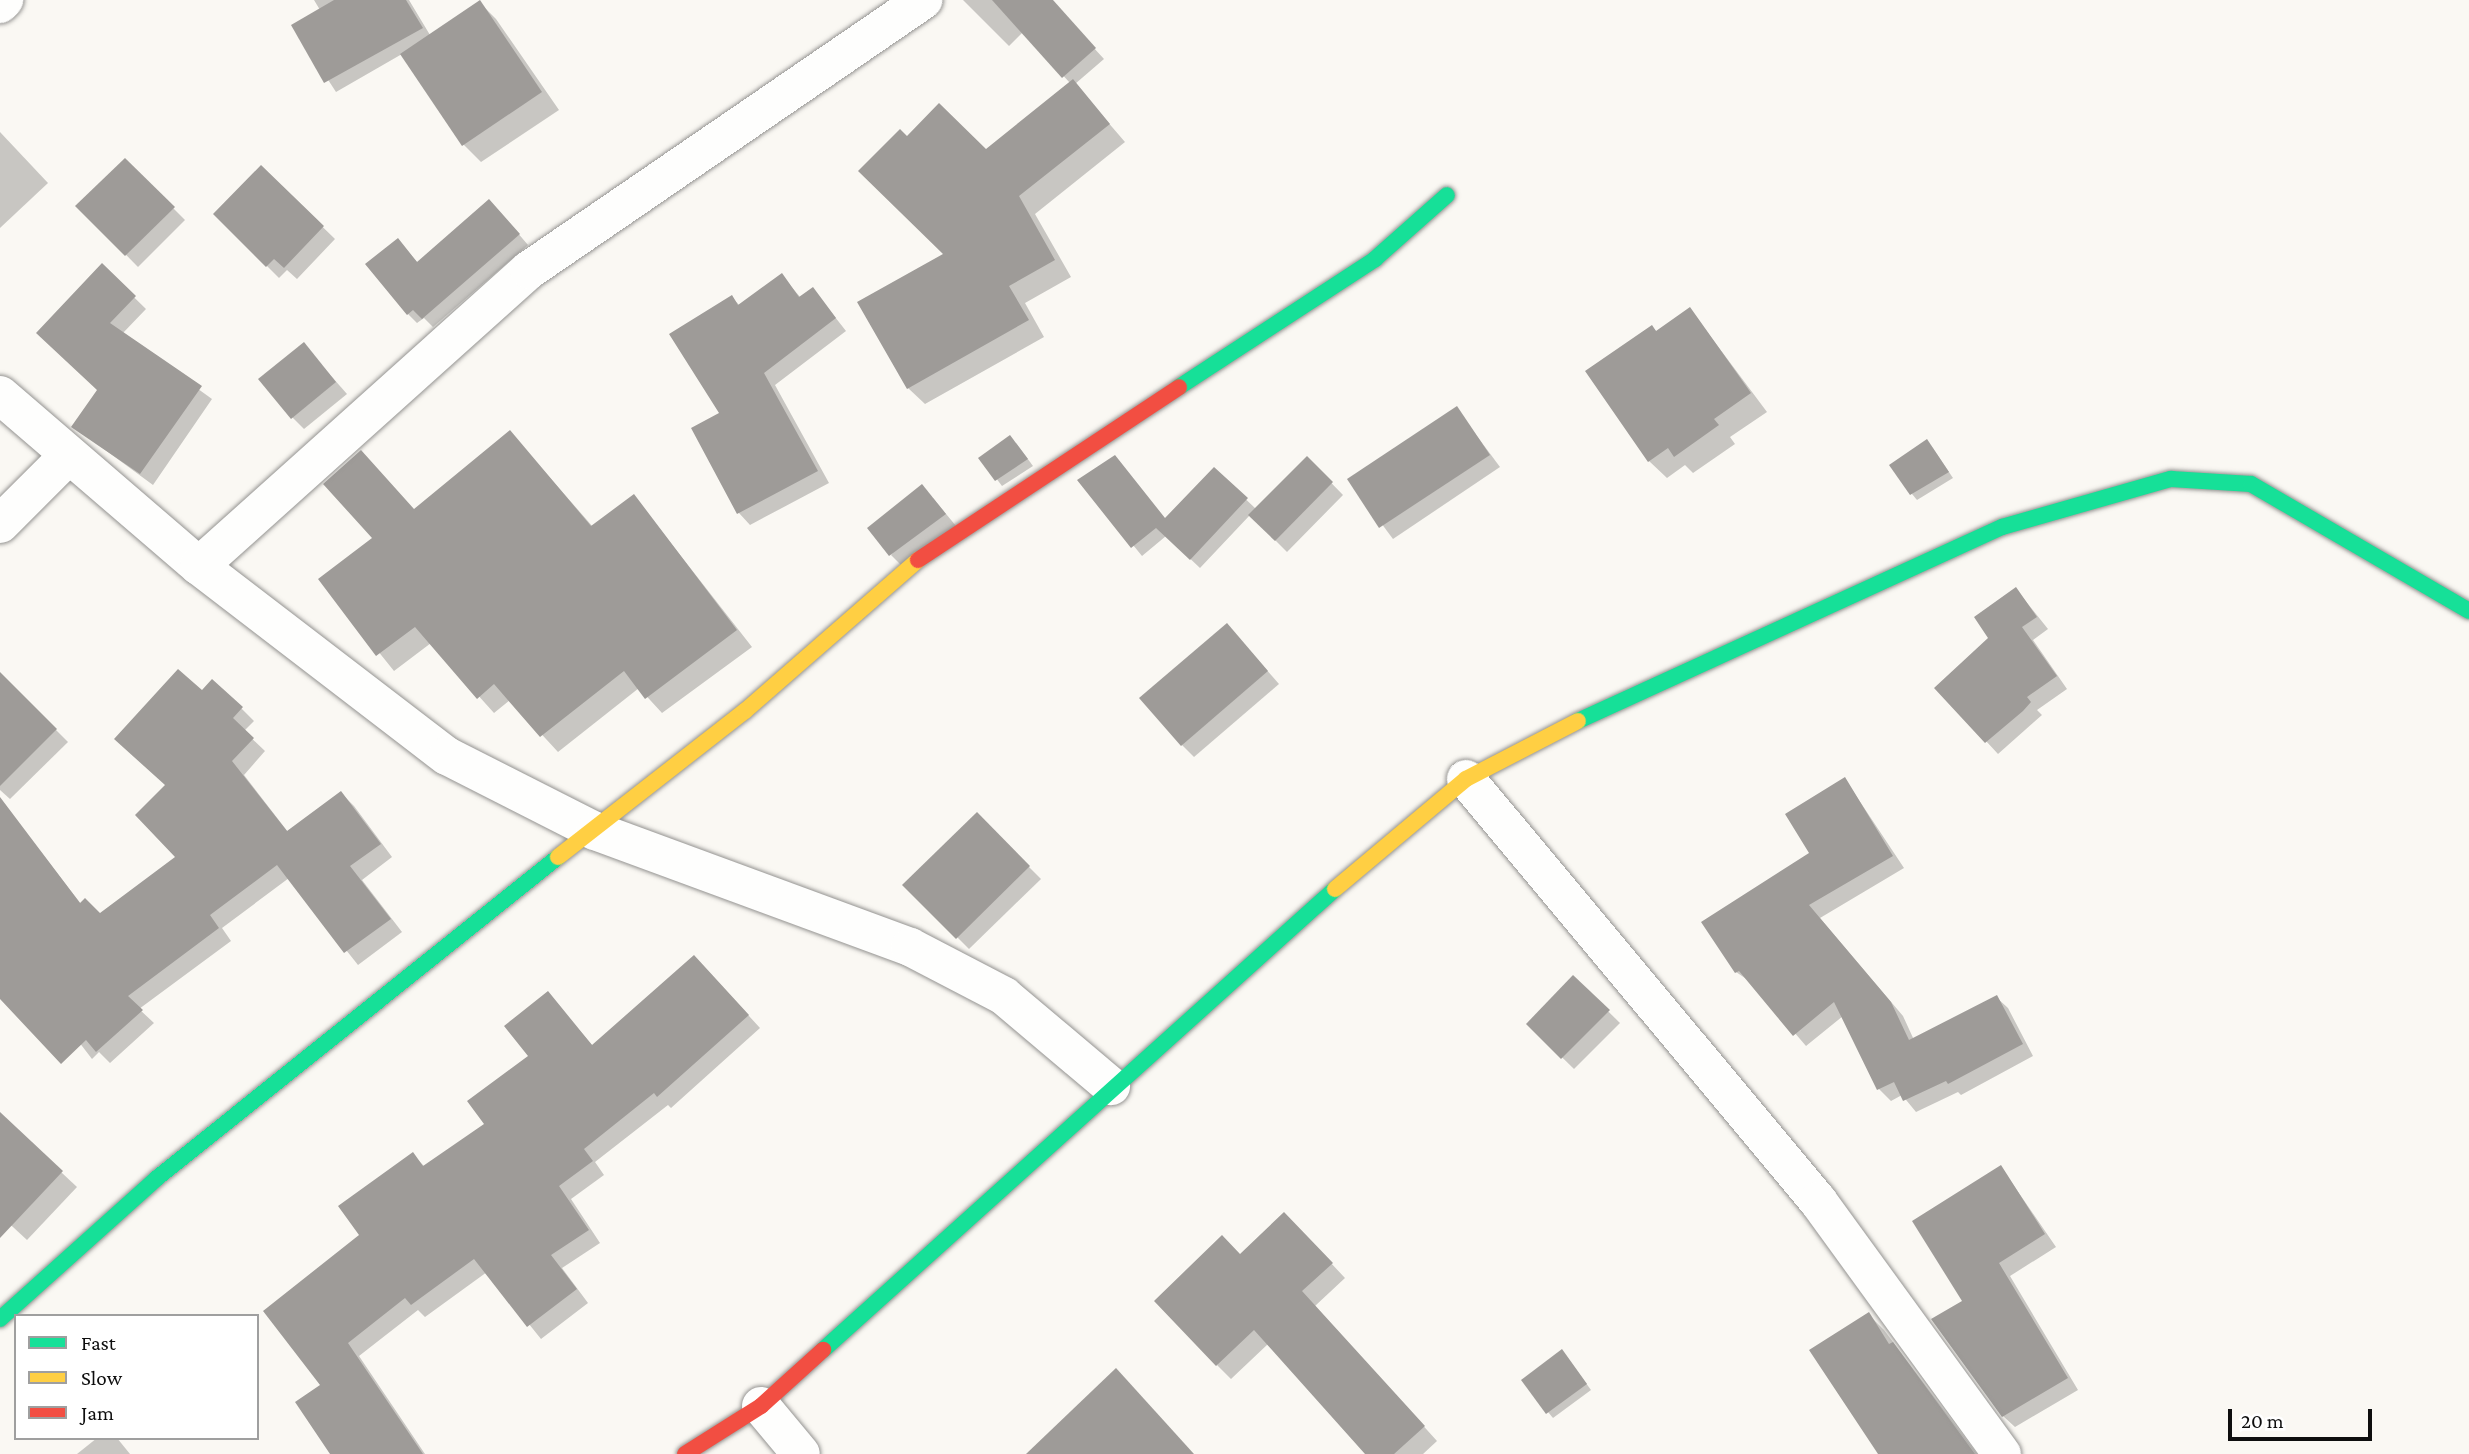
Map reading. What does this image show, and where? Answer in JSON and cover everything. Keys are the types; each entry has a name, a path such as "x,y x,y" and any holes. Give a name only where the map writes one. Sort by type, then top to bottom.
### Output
{"street":[{"path":"0,4 4,0"},
{"path":"199,566 529,270 923,0"},
{"path":"0,1319 157,1178 343,1031 381,995 595,831 745,711 927,552 1375,259 1447,195"},
{"path":"0,395 199,566 447,756 595,831 910,947 1004,996 1111,1086"},
{"path":"0,524 68,456"},
{"path":"685,1454 761,1406 883,1301 1111,1086 1466,779 1611,704 2002,527 2171,479 2251,484 2298,508 2375,560 2469,611"},
{"path":"1466,779 1818,1201 2002,1454"},
{"path":"761,1406 801,1454"}],"building":[{"path":"334,0 406,0 423,28 324,83 291,25"},
{"path":"480,0 542,92 462,146 400,54"},
{"path":"992,0 1053,0 1096,48 1062,78"},
{"path":"1073,79 1110,124 1019,196 1055,260 1009,286 1029,320 907,389 857,302 943,254 858,171 900,129 907,136 939,103 986,149"},
{"path":"125,158 175,207 125,256 75,206"},
{"path":"261,165 324,226 284,268 274,259 266,267 213,214"},
{"path":"489,199 520,234 422,319 413,310 407,315 365,264 398,238 417,262"},
{"path":"102,263 136,296 110,323 202,386 140,474 71,427 97,390 36,333"},
{"path":"782,273 799,297 813,287 836,318 764,373 818,471 737,514 691,428 719,413 669,334 732,295 738,305"},
{"path":"1690,307 1751,393 1714,419 1719,425 1674,457 1668,448 1648,462 1585,371 1652,325 1656,331"},
{"path":"304,342 336,382 291,419 258,379"},
{"path":"1457,406 1490,455 1379,528 1347,479"},
{"path":"510,430 591,526 634,494 737,630 645,699 624,671 540,737 494,684 477,699 415,627 376,656 318,579 372,538 323,484 361,450 414,509"},
{"path":"1010,435 1028,459 995,481 978,458"},
{"path":"1927,439 1949,472 1910,495 1889,465"},
{"path":"1115,455 1165,518 1214,467 1248,498 1190,560 1156,528 1131,548 1077,480"},
{"path":"1307,456 1333,482 1275,541 1248,515"},
{"path":"922,484 946,514 889,556 867,528"},
{"path":"2016,587 2037,617 2022,627 2057,676 2027,697 2031,702 2023,711 1985,743 1934,688 1988,638 1974,617"},
{"path":"1227,623 1268,671 1181,746 1139,698"},
{"path":"178,669 202,690 212,679 243,707 233,718 254,738 232,761 287,831 341,791 381,844 350,866 391,919 344,953 277,865 210,915 219,928 128,996 143,1010 96,1052 86,1040 61,1064 0,999 0,797 80,903 85,898 100,913 175,857 135,815 165,785 114,739"},
{"path":"0,672 57,729 0,786"},
{"path":"1845,777 1893,856 1809,905 1891,1002 1909,1040 1997,995 2023,1044 1948,1084 1946,1081 1903,1101 1894,1082 1877,1090 1834,1002 1793,1036 1739,971 1735,973 1701,922 1809,853 1785,814"},
{"path":"977,812 1030,866 956,939 902,885"},
{"path":"694,955 749,1015 657,1097 654,1093 584,1149 593,1161 559,1186 589,1230 551,1255 577,1289 527,1327 474,1259 411,1305 405,1298 348,1343 423,1454 330,1454 295,1402 320,1385 263,1311 359,1235 338,1206 413,1152 423,1166 484,1124 467,1101 528,1056 504,1026 548,991 592,1045"},
{"path":"1573,975 1610,1010 1561,1059 1526,1024"},
{"path":"0,1112 63,1171 0,1238"},
{"path":"2001,1165 2045,1234 1999,1263 2068,1378 2002,1417 1931,1319 1962,1301 1912,1221"},
{"path":"1284,1212 1333,1263 1302,1291 1425,1426 1394,1454 1365,1454 1254,1330 1216,1366 1154,1301 1222,1235 1240,1254"},
{"path":"1869,1312 1889,1344 1893,1342 1975,1454 1878,1454 1809,1350"},
{"path":"1562,1349 1587,1384 1546,1414 1521,1380"},
{"path":"1116,1368 1194,1454 1026,1454"}],"traffic: fast":[{"path":"1179,387 1375,259 1447,195"},
{"path":"1578,721 2002,527 2171,479 2251,484 2469,611"},
{"path":"0,1319 157,1178 558,857"},
{"path":"823,1350 1335,889"}],"traffic: slow":[{"path":"558,857 745,711 918,560"},
{"path":"1335,889 1466,779 1578,721"}],"traffic: jam":[{"path":"918,560 1179,387"},
{"path":"685,1454 761,1406 823,1350"}]}
